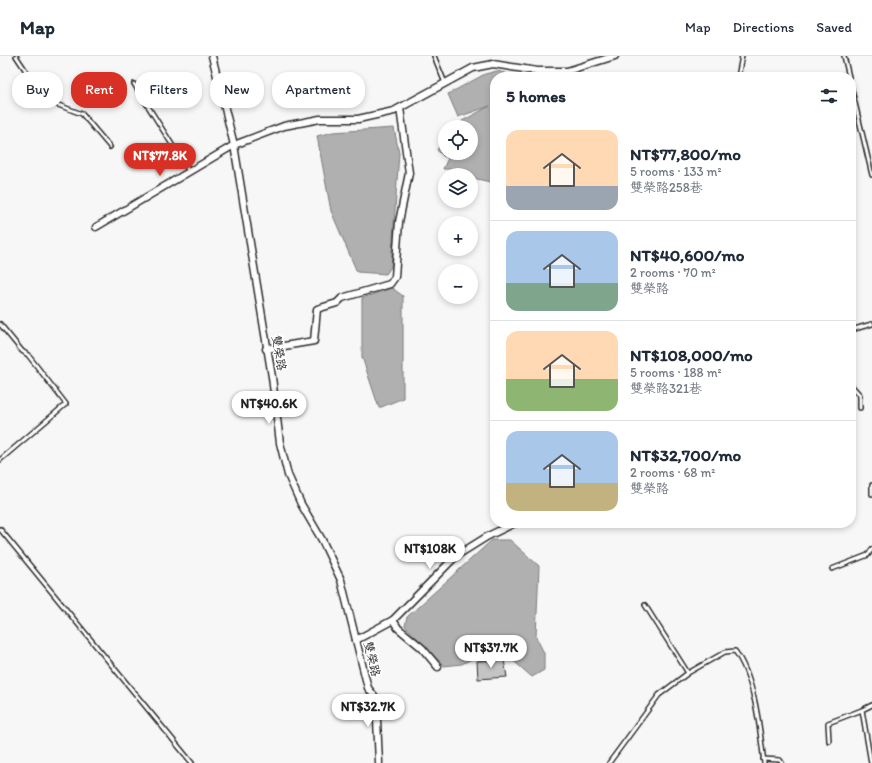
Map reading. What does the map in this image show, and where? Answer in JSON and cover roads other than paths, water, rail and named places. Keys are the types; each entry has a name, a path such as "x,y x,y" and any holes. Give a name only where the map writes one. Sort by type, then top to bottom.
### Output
{"street":[{"name":"雙榮路","path":"212,56 234,144 266,348 272,377 280,443 288,475 301,504 322,540 341,580 368,688 376,698 379,763"},
{"path":"96,227 188,170 234,144 284,126 320,119 358,119 394,111 473,68 493,64 514,66 537,71 567,71 615,56"},
{"path":"266,348 314,341 317,309 336,302 342,298 390,284 395,277 399,222 408,174 400,108"},
{"path":"356,640 392,620 456,556 488,536 505,528"},
{"path":"392,620 398,628 422,648 438,667"}],"lane":[{"path":"16,56 43,94 53,103 82,114 110,148"},
{"path":"434,56 445,83"},
{"path":"739,72 742,56"},
{"path":"844,56 848,72"},
{"path":"134,84 188,170"},
{"path":"856,107 872,175"},
{"path":"0,324 22,351 28,355 66,404 0,460"},
{"path":"856,329 872,324"},
{"path":"856,391 860,395 860,408"},
{"path":"872,485 872,494"},
{"path":"0,529 192,763"},
{"path":"832,569 868,555 872,549"},
{"path":"645,605 688,673"},
{"path":"609,763 659,695 688,673 725,652 734,652 743,662 750,684 764,761 780,760 782,763"},
{"path":"829,740 828,723 872,705"},
{"path":"862,710 871,763"}]}
